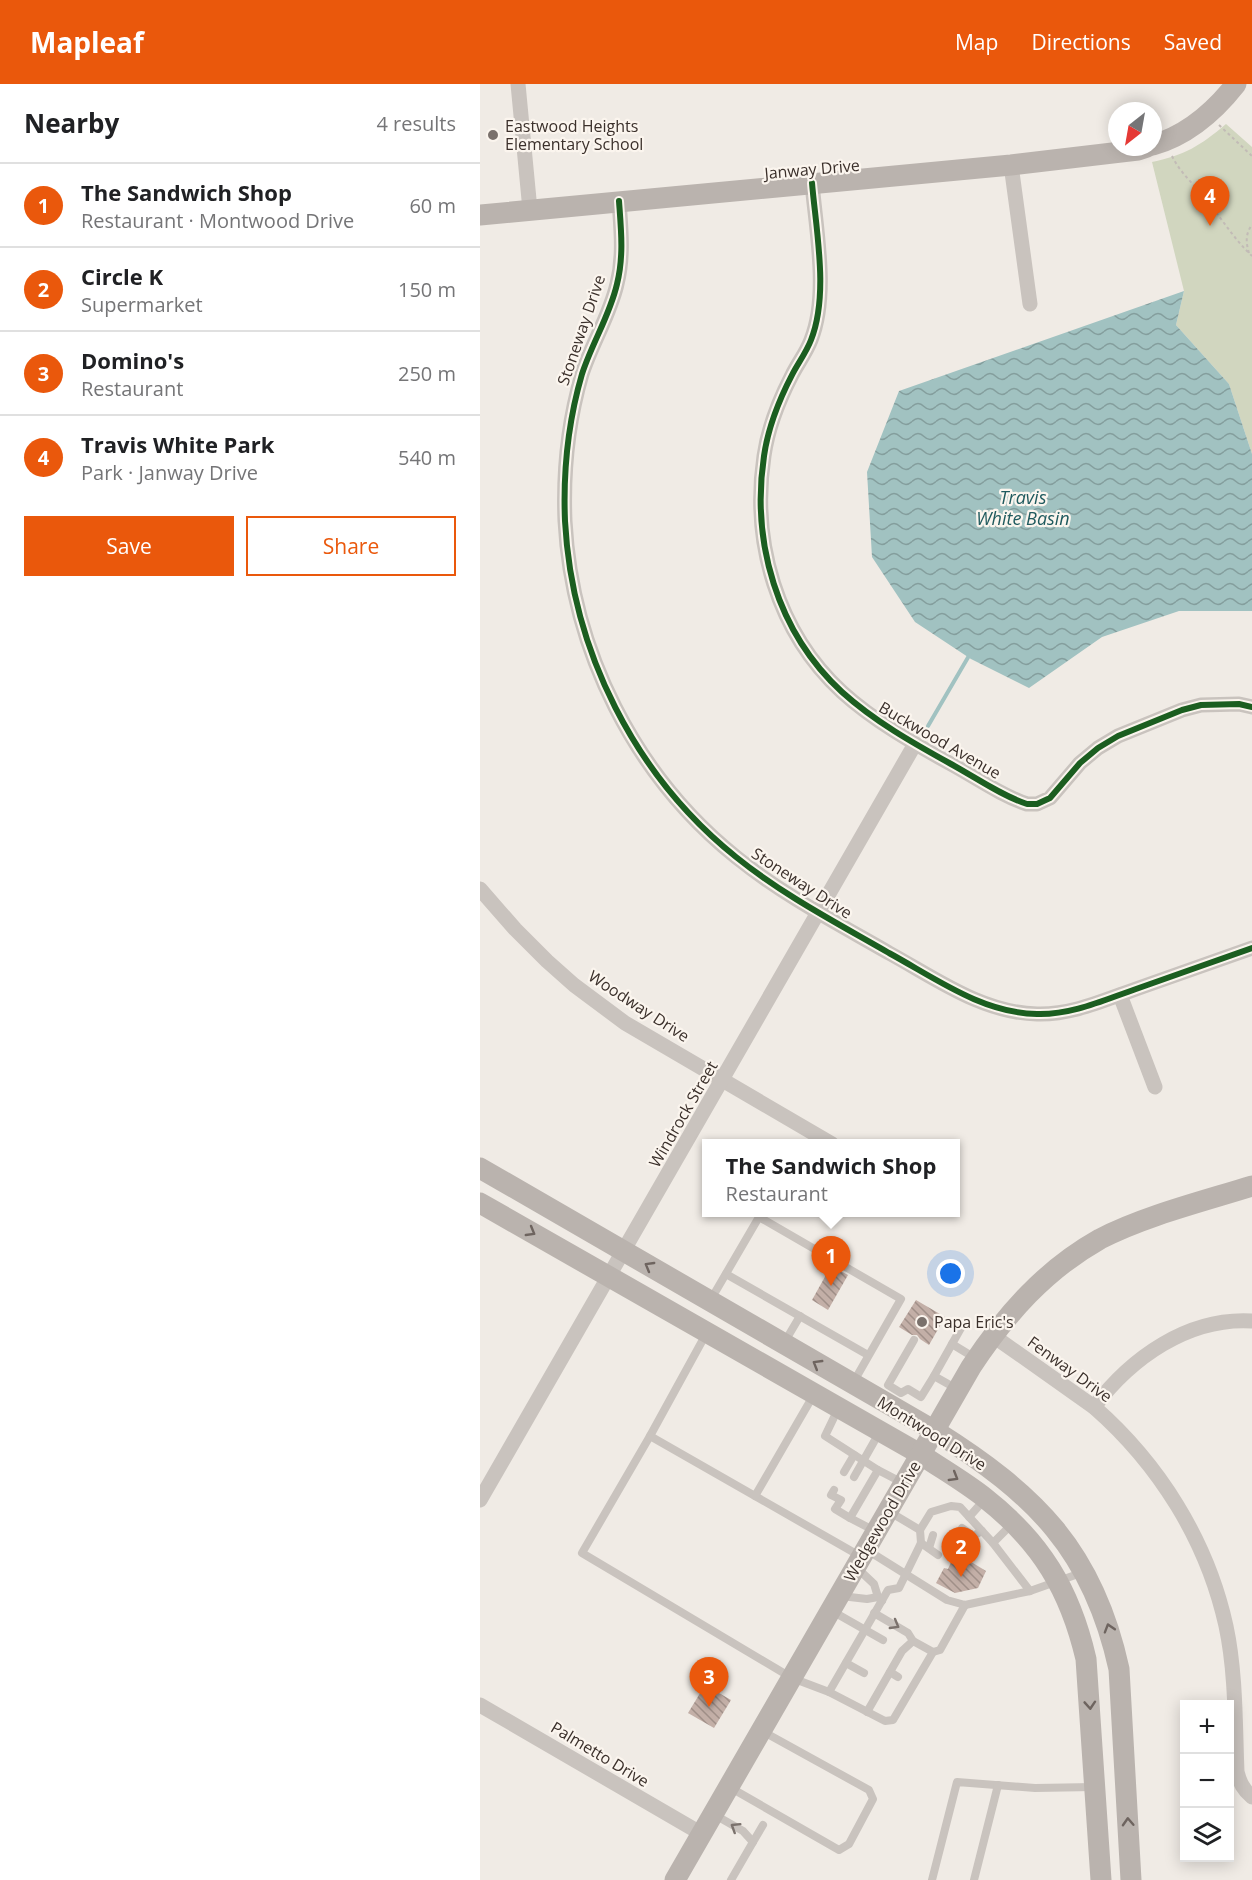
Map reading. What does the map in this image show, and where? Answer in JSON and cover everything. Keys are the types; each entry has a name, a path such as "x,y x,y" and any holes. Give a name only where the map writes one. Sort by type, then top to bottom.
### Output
{"main road":[{"name":"Janway Drive","path":"1162,141 1193,126 1208,115 1236,84"},
{"name":"Janway Drive","path":"480,215 1011,165 1108,154"},
{"name":"Montwood Drive","path":"480,1168 852,1384 884,1392 1013,1486 1065,1540 1085,1571 1104,1614 1119,1669 1131,1880"},
{"name":"Wedgewood Drive","path":"675,1880 976,1359 1023,1297 1043,1278 1102,1238 1131,1225 1252,1186"},
{"name":"Montwood Drive","path":"480,1203 706,1334 920,1454 986,1498 1013,1522 1041,1553 1059,1582 1076,1621 1086,1659 1101,1880"},
{"path":"754,1360 776,1339"}],"street":[{"path":"518,84 530,210"},
{"path":"1011,165 1030,304"},
{"name":"Buckwood Avenue","path":"812,183 820,279 818,318 812,339 782,396 771,424 760,483 762,538 771,577 779,600 808,653 841,691 868,714 915,744 1021,802 1037,804 1050,798 1080,763 1098,748 1118,736 1182,710 1202,705 1239,704 1252,707"},
{"name":"Stoneway Drive","path":"619,201 622,239 621,266 617,285 594,339 572,417 565,491 568,555 586,638 611,700 653,770 679,802 734,856 768,881 819,913 969,997 997,1008 1023,1013 1075,1010 1252,948"},
{"name":"Windrock Street","path":"480,1500 625,1252 915,744"},
{"name":"Woodway Drive","path":"480,889 515,929 574,985 625,1023 825,1139"},
{"path":"1120,994 1155,1087"},
{"path":"1094,1407 1124,1372 1147,1354 1172,1339 1221,1323 1252,1322"},
{"name":"Fenway Drive","path":"992,1335 1094,1407 1137,1449 1173,1498 1204,1556 1216,1588 1226,1628 1231,1662 1237,1772 1244,1791 1252,1797"},
{"name":"Palmetto Drive","path":"480,1705 702,1834"}],"lane":[{"path":"710,1301 759,1217 901,1299 852,1384"},
{"path":"726,1274 868,1355"},
{"path":"776,1339 800,1316"},
{"path":"914,1340 884,1392 901,1393 908,1389 921,1397 961,1328"},
{"path":"706,1334 582,1553 792,1678 829,1692 885,1721 893,1720 919,1669 933,1652 940,1650 965,1605"},
{"path":"952,1344 976,1359"},
{"path":"934,1376 958,1390"},
{"path":"755,1496 814,1394"},
{"path":"839,1408 825,1436 904,1484"},
{"path":"854,1478 880,1432"},
{"path":"650,1436 755,1496 865,1551 947,1600 965,1605 1030,1592 1085,1571"},
{"path":"844,1472 854,1455"},
{"path":"850,1518 878,1470"},
{"path":"834,1490 831,1495 842,1498 835,1509 850,1518 865,1551 880,1599"},
{"path":"969,1517 986,1498"},
{"path":"829,1692 880,1599 888,1590 899,1588 921,1543 920,1530 931,1512 951,1506 960,1507 993,1543 1030,1592"},
{"path":"888,1511 920,1530"},
{"path":"993,1543 1013,1522"},
{"path":"962,1528 973,1536"},
{"path":"967,1547 973,1536 982,1531"},
{"path":"929,1548 933,1535"},
{"path":"921,1543 938,1555"},
{"path":"835,1603 880,1599"},
{"path":"835,1603 865,1630 883,1640"},
{"path":"874,1613 908,1633 913,1641 933,1652"},
{"path":"867,1712 884,1688 890,1672 913,1641"},
{"path":"892,1646 902,1657"},
{"path":"846,1663 864,1673"},
{"path":"890,1672 898,1677"},
{"path":"874,1679 884,1688"},
{"path":"729,1787 839,1850 849,1844 873,1799 869,1790 762,1731"},
{"path":"932,1880 957,1782 1035,1788 1096,1787"},
{"path":"974,1880 998,1785"},
{"path":"714,1814 743,1831 753,1842"},
{"path":"731,1880 763,1825"}],"path":[{"path":"1208,115 1252,156"},
{"path":"1162,151 1210,204 1231,234 1251,255"},
{"path":"1251,255 1246,244 1247,234 1252,225"}],"green space":[{"path":"1226,124 1252,147 1252,454 1229,384 1176,325 1184,291 1152,162 1192,149"}],"water":[{"name":"Travis White Basin","path":"1184,291 1176,325 1229,384 1252,454 1252,611 1179,611 1102,637 1029,688 971,659 915,622 872,557 867,472 899,391"}],"building":[{"path":"831,1266 848,1275 828,1310 812,1300"},
{"name":"Papa Eric's","path":"916,1300 945,1317 929,1345 917,1335 912,1335 899,1327"},
{"path":"963,1557 986,1571 978,1588 955,1593 936,1583 944,1568 948,1569 952,1560"},
{"path":"705,1685 731,1700 714,1728 688,1713"}],"waterway":[{"path":"928,726 970,654"}],"cycle path":[{"path":"812,183 820,262 816,322 809,345 787,385 771,425 764,456 761,488 766,553 774,584 785,614 819,668 854,703 894,731 998,791 1027,804 1037,804 1050,798 1080,763 1098,748 1118,736 1182,710 1201,705 1239,704 1252,707"},
{"path":"619,201 621,263 614,295 582,374 573,410 566,466 565,521 570,569 580,617 596,663 615,707 639,749 668,789 700,825 736,857 772,884 960,993 997,1008 1037,1014 1063,1012 1100,1002 1252,948"}],"place":[{"name":"Eastwood Heights Elementary School","path":"493,135"},
{"name":"Travis White Park","path":"1210,226"},
{"name":"The Sandwich Shop","path":"831,1286"},
{"name":"Papa Eric's","path":"922,1322"},
{"name":"Circle K","path":"961,1577"},
{"name":"Domino's","path":"709,1707"}]}
